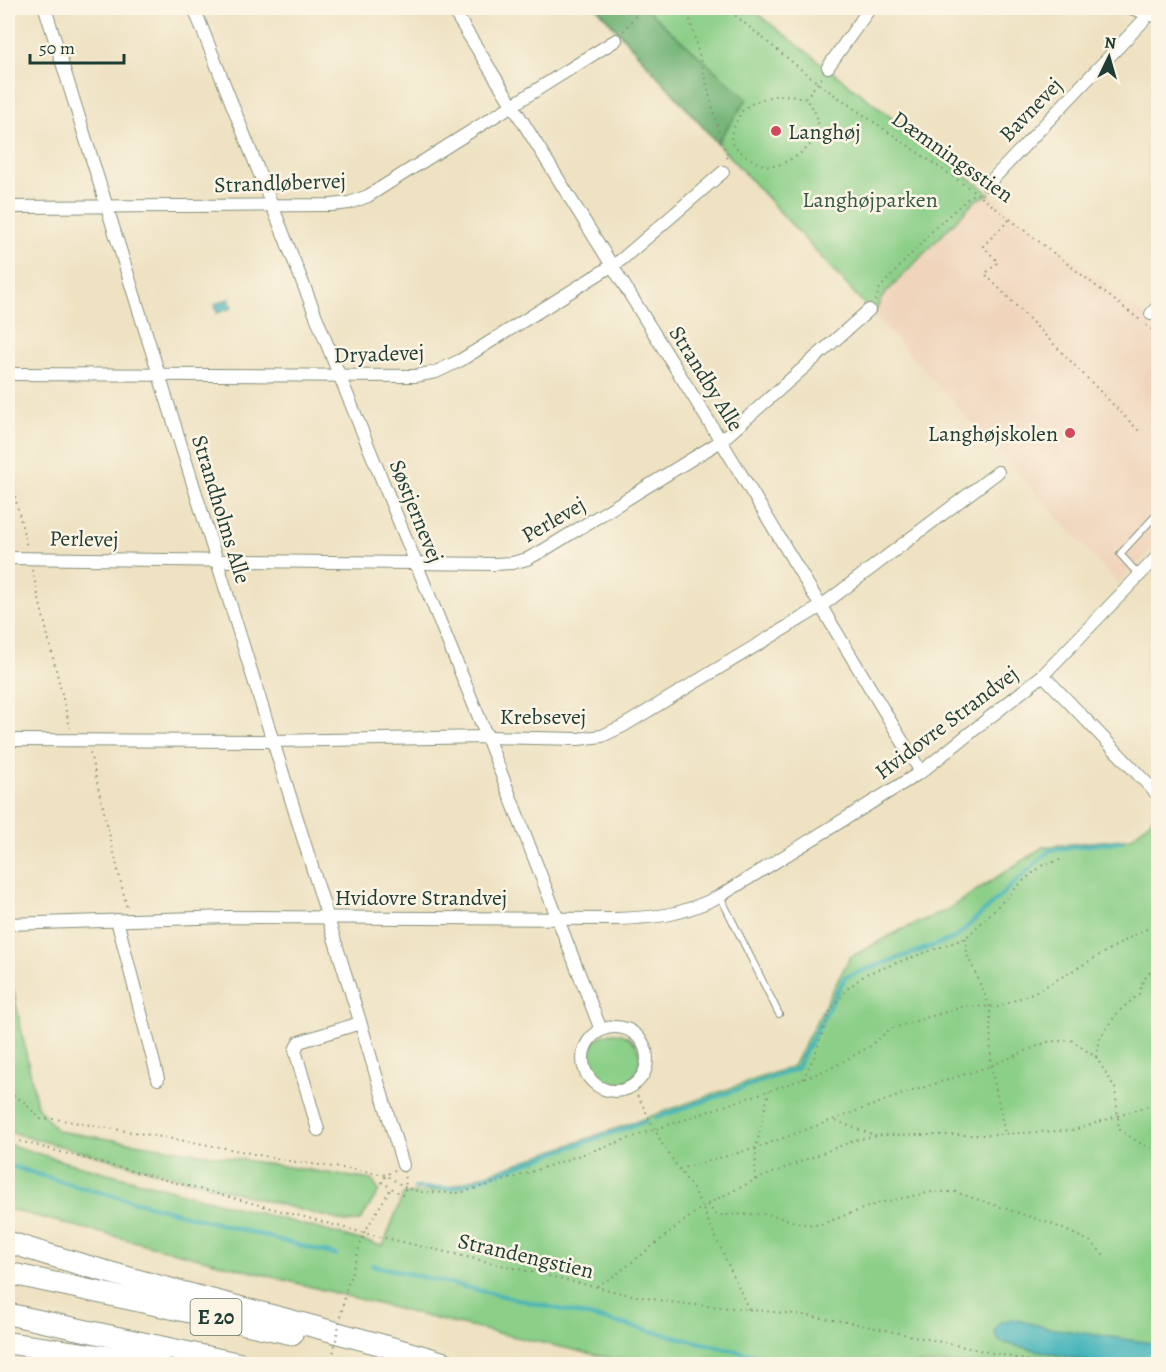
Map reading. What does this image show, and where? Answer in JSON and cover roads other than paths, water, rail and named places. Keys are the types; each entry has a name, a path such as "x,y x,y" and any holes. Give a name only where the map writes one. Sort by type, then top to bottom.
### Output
{"highway":[{"path":"8,1242 79,1265 359,1337 448,1365"},
{"name":"E 20","path":"8,1273 424,1365"},
{"name":"E 20","path":"8,1314 241,1365"},
{"path":"8,1343 159,1365"}],"street":[{"name":"Strandholms Alle","path":"45,8 402,1165"},
{"name":"Søstjernevej","path":"194,8 415,564 487,737 601,1030"},
{"name":"Strandby Alle","path":"452,8 515,105 612,266 722,441 921,772"},
{"path":"828,67 870,8"},
{"path":"1131,8 1151,12"},
{"name":"Bavnevej","path":"987,184 1151,12"},
{"name":"Strandløbervej","path":"8,207 333,205 349,203 368,196 616,40"},
{"name":"Dryadevej","path":"8,374 340,377 415,376 436,372 461,360 612,266 723,172"},
{"name":"Perlevej","path":"8,558 415,564 512,563 527,559 722,441 869,310"},
{"name":"Krebsevej","path":"8,740 272,741 487,737 578,739 602,736 623,726 820,607 998,472"},
{"name":"Hvidovre Strandvej","path":"8,924 229,917 616,919 671,916 720,896 921,772 1043,675 1158,556"},
{"name":"Hvidovre Strandvej","path":"1043,675 1158,795"},
{"path":"123,920 158,1079"},
{"path":"318,1130 294,1050 299,1042 360,1023"},
{"path":"620,1027 637,1036 643,1044 646,1053 644,1072 630,1087 610,1090 600,1087 586,1073 583,1053 586,1044 601,1030 620,1027"}],"lane":[{"path":"1140,576 1120,554 1158,513"},
{"path":"720,896 779,1014"}],"water":[{"path":"229,299 232,308 217,313 215,304"},
{"path":"1013,1319 1049,1328 1158,1344 1158,1364 1098,1364 1000,1342 994,1332 1000,1322"}],"waterway":[{"path":"656,1118 796,1069 845,977 955,938 1050,850 1122,841"},
{"path":"415,1188 454,1188 646,1121"},
{"path":"8,1165 69,1184 336,1255"},
{"path":"372,1265 791,1364"}],"place":[{"name":"Langhøj","path":"776,131"},
{"name":"Langhøjskolen","path":"1070,433"}],"park label":[{"name":"Langhøjparken","path":"870,199"}]}
